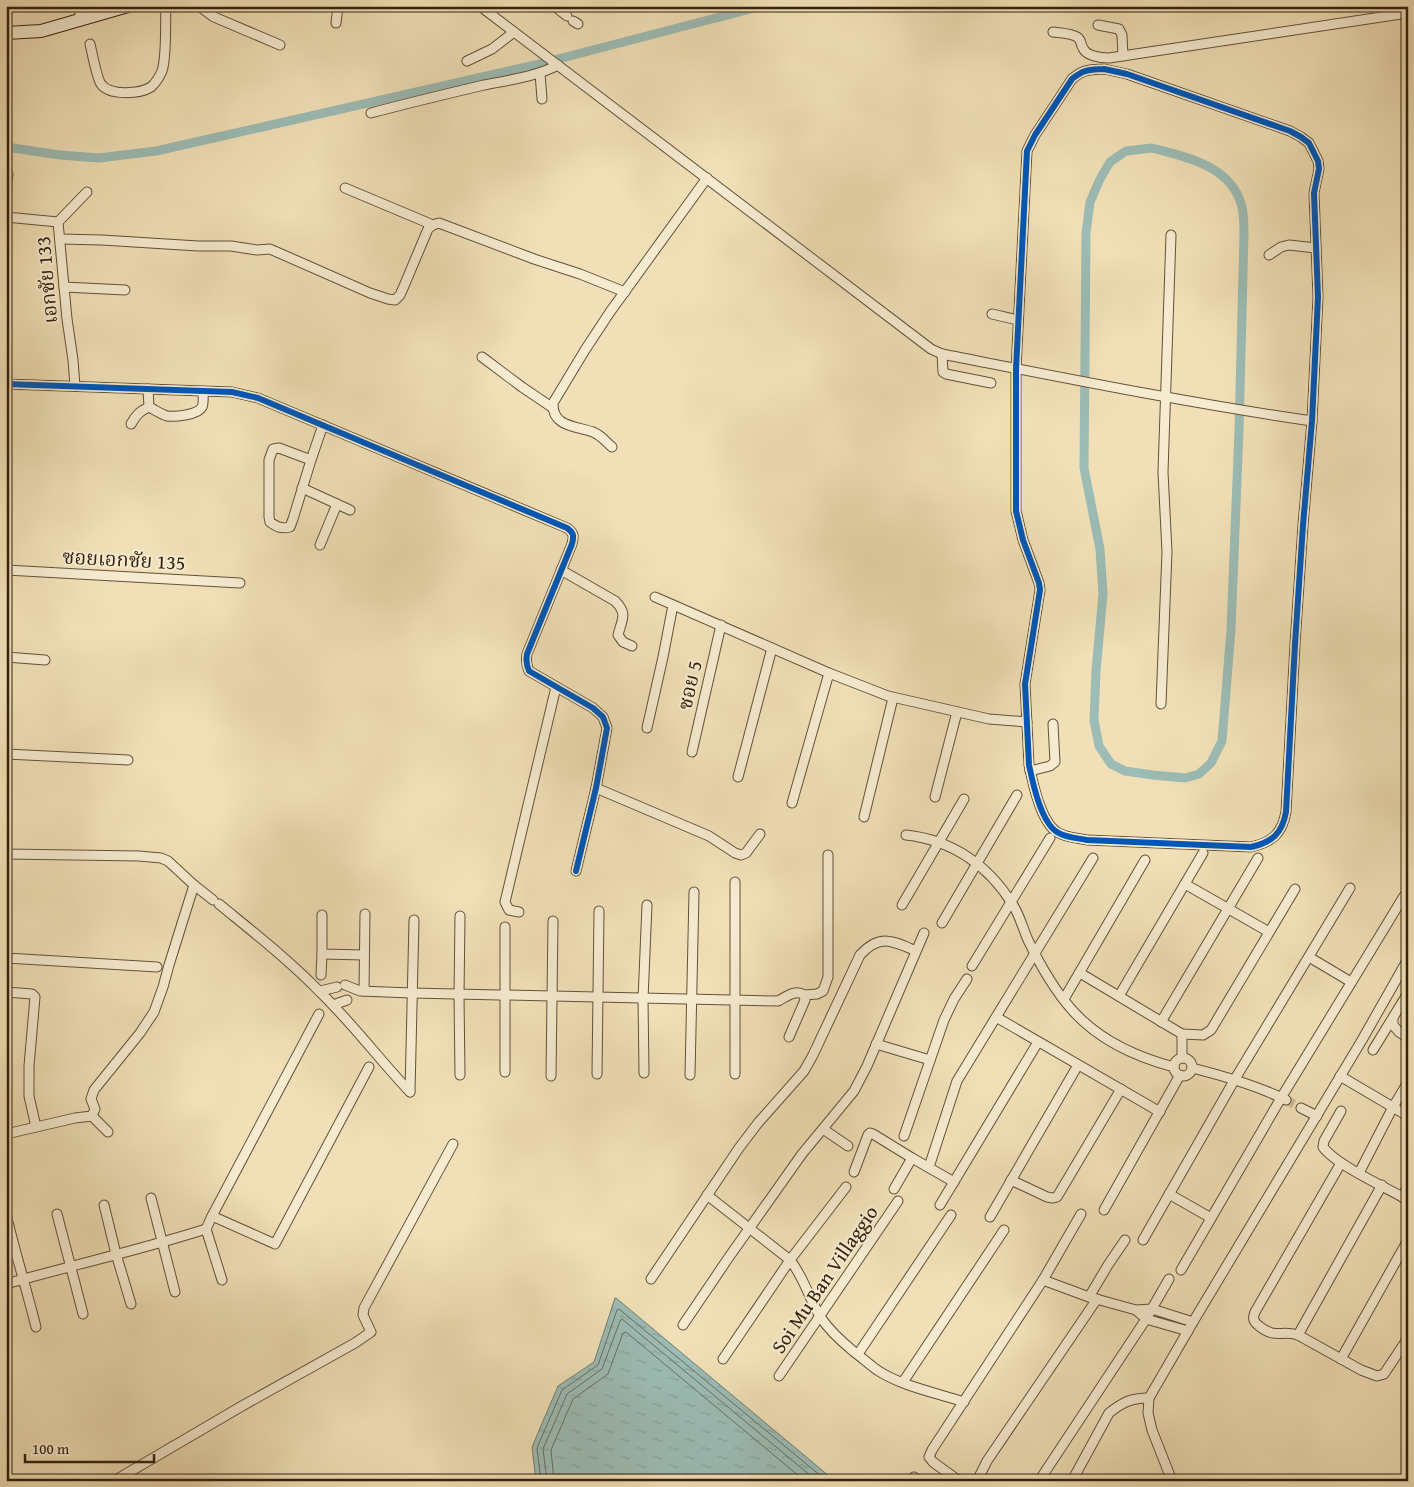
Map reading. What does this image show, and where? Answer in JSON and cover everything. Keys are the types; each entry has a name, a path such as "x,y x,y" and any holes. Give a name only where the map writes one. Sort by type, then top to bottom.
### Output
{"main road":[{"path":"6,33 41,31 79,21 96,10 128,6"}],"street":[{"path":"79,21 81,6"},
{"path":"90,44 100,84 109,91 142,91 153,86 164,64 166,6"},
{"path":"199,6 214,17 280,44"},
{"path":"336,23 338,6"},
{"path":"480,6 491,10 514,32 931,349 942,354 1076,381 1254,413 1312,421"},
{"path":"554,6 573,20"},
{"path":"1053,32 1077,37 1083,50 1103,58 1408,13"},
{"path":"1098,25 1119,29 1122,35 1123,56"},
{"path":"467,61 492,49 514,32"},
{"path":"371,113 431,97 540,73 547,71 556,64"},
{"path":"1113,70 1127,74 1290,131 1301,136 1309,143 1318,161 1319,169 1314,193 1318,297 1312,421 1297,614 1286,812 1281,829 1269,840 1251,847 1087,840 1065,836 1057,832 1045,820 1030,772 1027,722 1025,684 1040,590 1023,540 1016,511 1018,320 1027,151 1035,135 1072,79 1081,72 1113,70"},
{"path":"540,73 542,99"},
{"path":"6,190 8,174"},
{"path":"612,447 595,433 562,422 556,416 553,403 585,350 707,178"},
{"path":"345,188 433,225"},
{"path":"58,222 87,192"},
{"name":"เอกชัย 133","path":"6,217 58,222 75,386"},
{"path":"60,239 231,246 257,250 270,249 370,293 395,300 400,295 428,229 440,223 625,292"},
{"path":"1161,704 1167,552 1163,472 1171,235"},
{"path":"1269,255 1289,245 1316,248"},
{"path":"64,288 126,290"},
{"path":"992,314 1018,320"},
{"path":"942,354 943,372 946,374 991,383"},
{"path":"482,357 553,408"},
{"path":"6,384 232,392 251,396 568,528 574,536 572,544 527,654 526,667 529,671 593,708 603,717 607,728 596,788 576,871"},
{"path":"148,389 149,407"},
{"path":"149,407 169,416 196,413 201,409 203,391"},
{"path":"131,424 135,415 149,407"},
{"path":"311,460 279,448 273,449 269,460 270,522 276,526 290,527 323,425"},
{"path":"302,488 350,510"},
{"path":"320,545 337,504"},
{"name":"ซอยเอกชัย 135","path":"6,570 240,583"},
{"path":"561,570 615,600 622,607 624,612 618,635 623,642 632,646"},
{"path":"655,596 829,673 893,698 989,719 1027,722"},
{"path":"647,728 673,605"},
{"name":"ซอย 5","path":"692,752 721,626"},
{"path":"738,777 772,648"},
{"path":"6,657 45,660"},
{"path":"792,803 829,673"},
{"path":"518,912 509,910 505,902 556,687"},
{"path":"864,817 893,698"},
{"path":"935,797 957,712"},
{"path":"1030,772 1050,766 1055,762 1052,724"},
{"path":"6,754 128,760"},
{"path":"596,788 709,836 741,855 746,853 760,834"},
{"path":"942,923 1017,795"},
{"path":"902,905 964,799"},
{"path":"906,835 939,842 959,851 997,882 1013,905 1050,981 1073,1011 1102,1037 1133,1054 1174,1066"},
{"path":"972,966 1050,838"},
{"path":"1118,996 1203,853"},
{"path":"6,854 130,856 161,858 168,861 194,885 270,946 320,991 410,1092 414,920"},
{"path":"333,1005 357,994 412,993 778,1001 794,993 800,993 804,996 817,994 823,991 828,977 828,855"},
{"path":"929,1167 957,1081 1093,858"},
{"path":"1162,1022 1258,858"},
{"path":"1064,999 1145,860"},
{"path":"735,882 735,1074"},
{"path":"1185,884 1270,932"},
{"path":"92,1116 95,1108 91,1099 94,1090 140,1033 154,1012 194,885"},
{"path":"1080,973 1182,1034 1203,1035 1210,1030 1295,888"},
{"path":"1143,1240 1235,1079 1350,888"},
{"path":"690,1075 690,1000 694,892"},
{"path":"1181,1270 1404,896"},
{"path":"644,1073 643,999 646,905"},
{"path":"597,1074 599,911"},
{"path":"357,994 364,955 365,914"},
{"path":"321,975 322,916"},
{"path":"460,916 458,995 460,1075"},
{"path":"551,1076 553,921"},
{"path":"505,1072 506,927"},
{"path":"683,1325 802,1154 854,1091 924,933"},
{"path":"651,1279 758,1122 808,1065 860,955 865,949 885,940 894,941 916,951"},
{"path":"322,954 364,955"},
{"path":"1309,957 1351,982"},
{"path":"6,958 157,967"},
{"path":"1172,1481 1152,1430 1148,1413 1149,1398 1408,959"},
{"path":"904,1136 948,1011 967,979"},
{"path":"320,991 341,986 357,994"},
{"path":"6,992 32,994 35,996 29,1066 29,1096 36,1127"},
{"path":"1373,1050 1408,994"},
{"path":"789,1037 803,1008 804,996"},
{"path":"222,1280 206,1229 319,1014"},
{"path":"996,1017 1160,1112"},
{"path":"1393,1020 1393,1026 1408,1038"},
{"path":"1182,1034 1182,1058"},
{"path":"940,1205 1038,1042"},
{"path":"876,1044 930,1060"},
{"path":"1174,1066 1182,1058"},
{"path":"1182,1058 1188,1060 1192,1068"},
{"path":"990,1216 1078,1065"},
{"path":"1174,1066 1176,1072 1180,1075"},
{"path":"212,1216 275,1244 369,1067"},
{"path":"1192,1068 1235,1079 1263,1089 1283,1099"},
{"path":"1180,1075 1187,1074 1192,1068"},
{"path":"1104,1210 1180,1075"},
{"path":"1340,1076 1408,1116"},
{"path":"1359,1173 1408,1082"},
{"path":"1011,1180 1047,1197 1057,1197 1120,1090"},
{"path":"1301,1108 1316,1116"},
{"path":"1342,1111 1324,1140 1323,1147 1326,1152 1405,1199 1408,1187"},
{"path":"6,1134 92,1116"},
{"path":"92,1116 108,1132"},
{"path":"822,1129 848,1146"},
{"path":"854,1172 870,1133 954,1182"},
{"path":"114,1481 371,1332 363,1315 364,1308 453,1144"},
{"path":"894,1190 912,1158"},
{"path":"1342,1162 1253,1317 1254,1323 1270,1334 1298,1335 1361,1370 1377,1376 1384,1374 1408,1338"},
{"path":"1298,1335 1382,1185"},
{"name":"Soi Mu Ban Villaggio","path":"723,1359 790,1260 846,1188"},
{"path":"1169,1194 1211,1218"},
{"path":"707,1195 790,1260 798,1270 820,1316 837,1337 878,1371 903,1382 964,1402"},
{"path":"151,1198 175,1292"},
{"name":"Soi Mu Ban Villaggio","path":"779,1376 898,1201"},
{"path":"104,1205 130,1304"},
{"path":"57,1214 83,1314"},
{"path":"959,1481 933,1462 929,1457 932,1450 1043,1280 1081,1214"},
{"path":"858,1354 951,1215"},
{"path":"7,1218 11,1253 24,1279 36,1327"},
{"path":"6,1284 162,1243 206,1229"},
{"path":"903,1382 1004,1230"},
{"path":"977,1481 987,1461 1093,1298 1108,1265 1125,1240"},
{"path":"1341,1359 1408,1240"},
{"path":"1039,1481 1146,1319 1169,1279"},
{"path":"1043,1280 1093,1298 1136,1310 1152,1309 1193,1322"},
{"path":"1136,1310 1146,1319 1188,1331"},
{"path":"1072,1481 1110,1413 1130,1399 1149,1398"}],"water":[{"path":"615,1298 835,1481 536,1481 532,1447 558,1386 594,1362"}],"waterway":[{"path":"6,147 60,155 99,158 156,151 535,65 762,6"},
{"path":"1152,148 1193,160 1206,165 1218,173 1229,182 1237,193 1244,221 1239,431 1231,630 1222,741 1211,763 1199,774 1185,778 1125,771 1111,764 1099,746 1094,720 1103,594 1100,549 1084,468 1086,233 1090,202 1110,162 1126,151 1152,148"}],"tunnel":[{"path":"1286,1100 1301,1108"}],"cycle path":[{"path":"1104,69 1127,74 1290,131 1309,143 1318,161 1319,169 1314,193 1318,297 1312,421 1295,644 1286,812 1282,826 1275,836 1265,843 1251,847 1087,840 1064,836 1051,827 1046,820 1038,802 1029,765 1025,684 1040,590 1023,540 1016,511 1016,369 1027,151 1035,135 1072,79 1080,73 1104,69"},
{"path":"6,384 232,392 258,398 571,531 573,535 572,544 526,660 529,671 593,708 603,717 607,728 596,788 576,871"}]}
